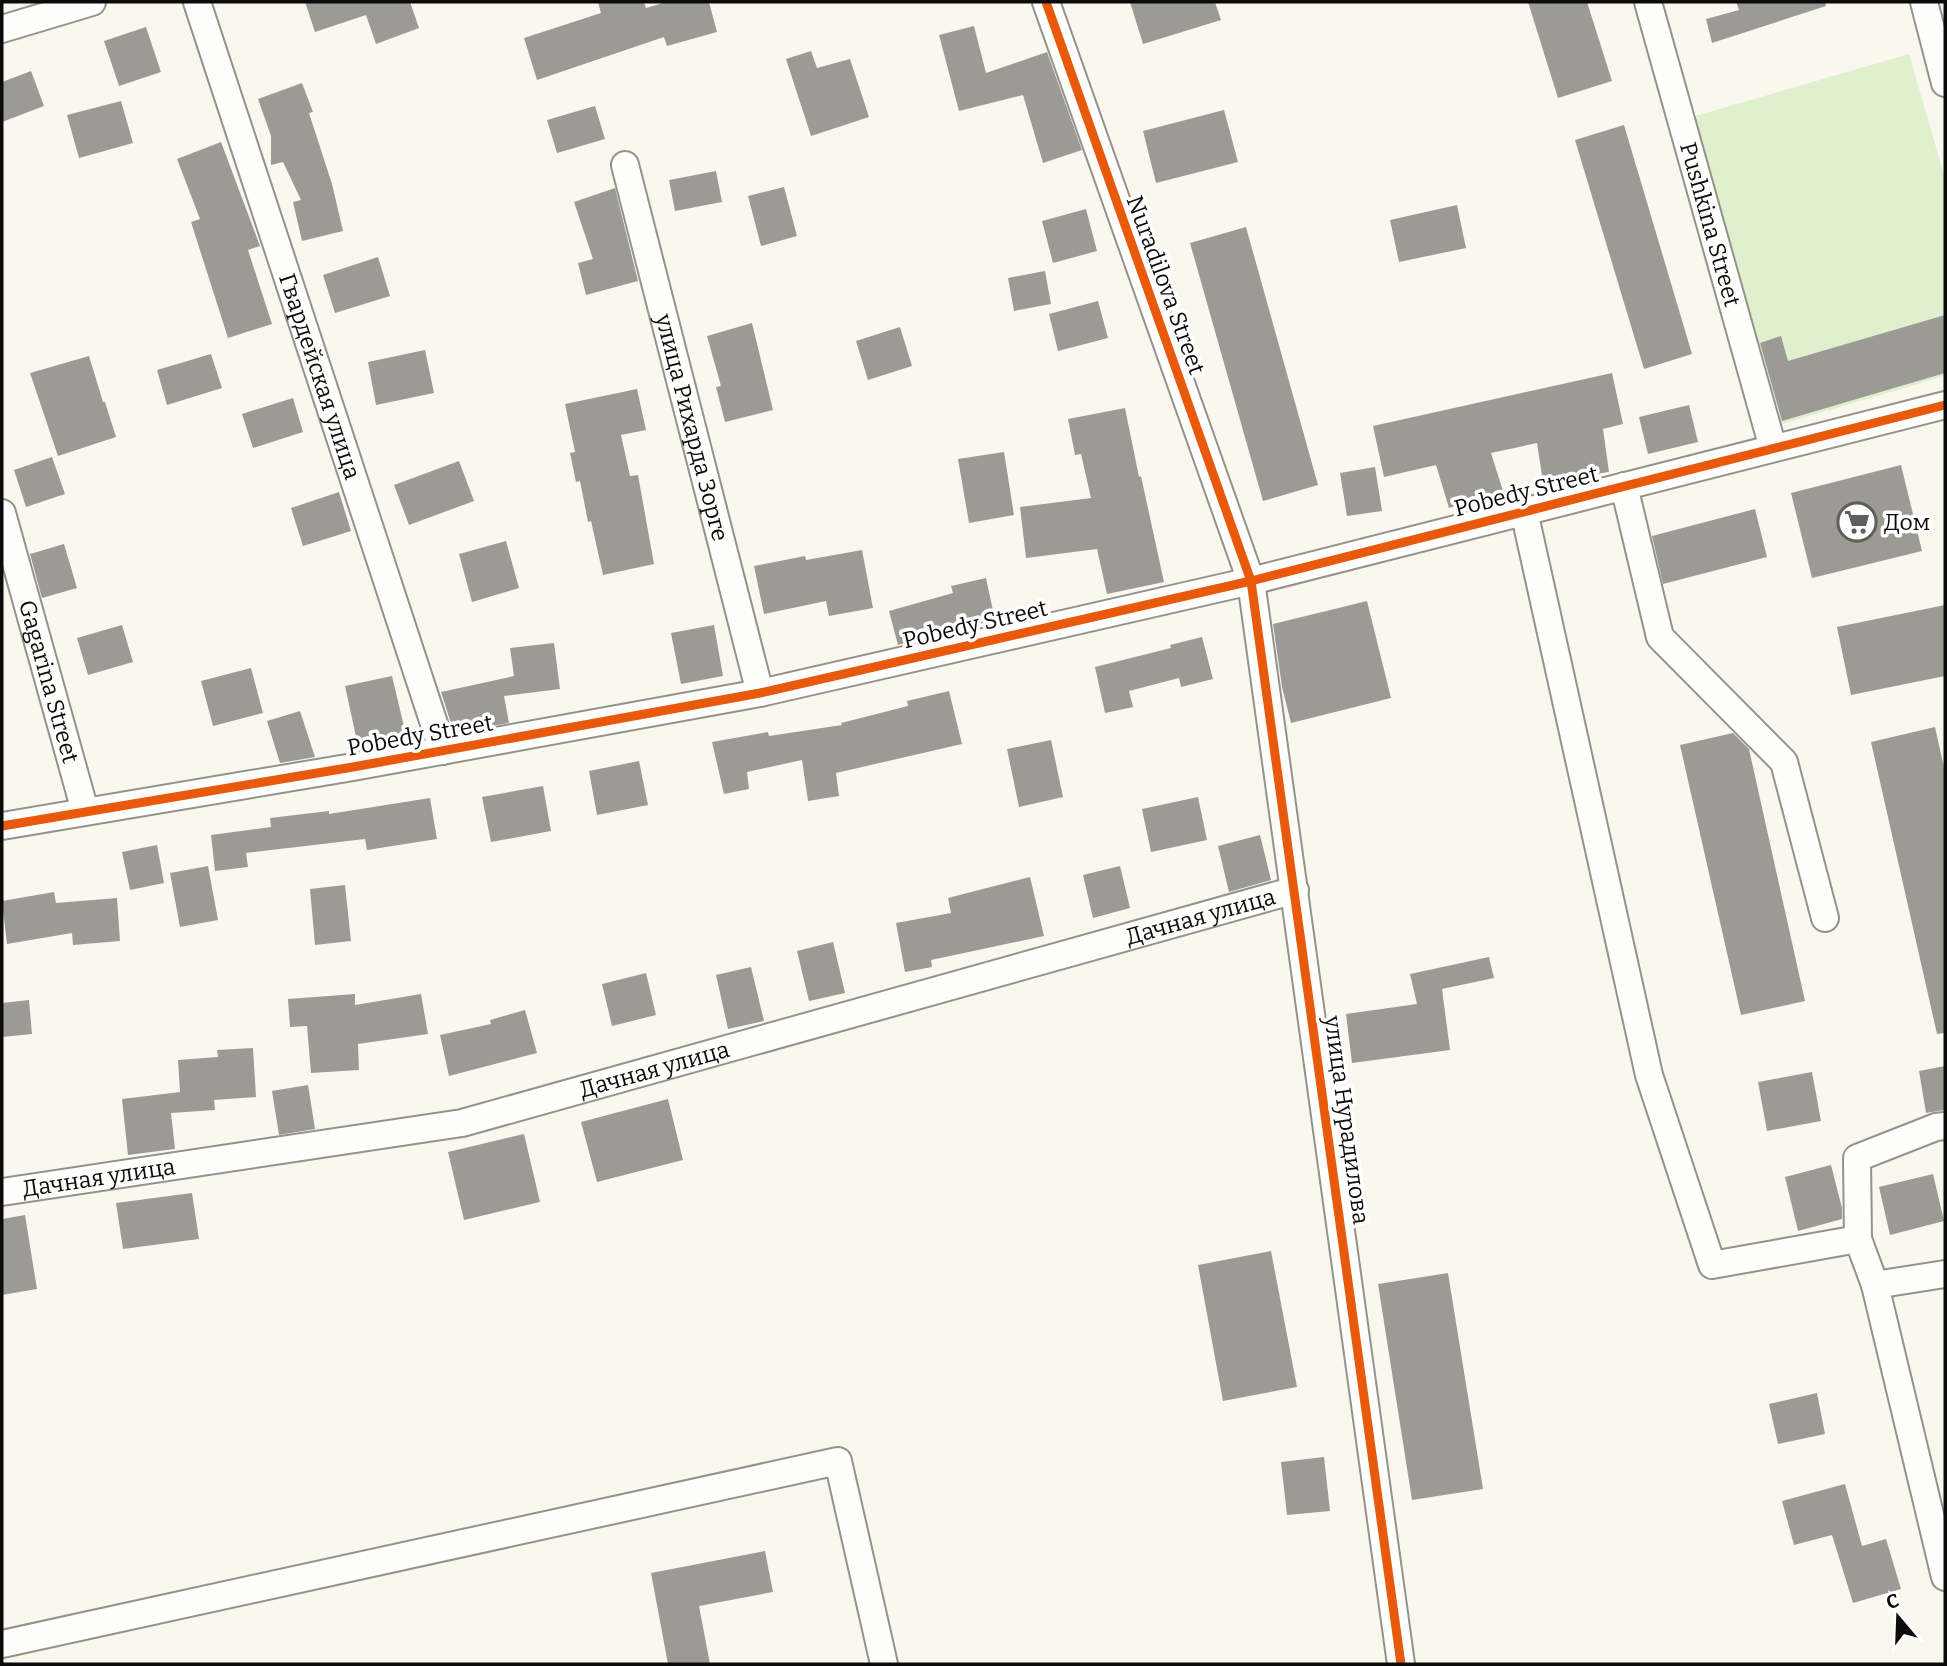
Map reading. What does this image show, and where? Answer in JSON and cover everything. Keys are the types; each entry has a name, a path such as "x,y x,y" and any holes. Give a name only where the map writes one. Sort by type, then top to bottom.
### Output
{"street":[{"path":"2,29 92,2"},
{"name":"Гвардейская улица","path":"197,2 443,751"},
{"name":"Nuradilova Street","path":"1045,2 1251,581"},
{"name":"Pushkina Street","path":"1648,2 1773,448"},
{"path":"1924,2 1945,83"},
{"name":"улица Рихарда Зорге","path":"625,165 760,693"},
{"name":"Pobedy Street","path":"2,826 443,751 760,693 1251,581 1945,405"},
{"path":"1624,486 1660,637 1784,762 1825,918"},
{"path":"1524,511 1649,1075 1712,1265 1858,1240"},
{"name":"Gagarina Street","path":"2,513 85,811"},
{"name":"улица Нурадилова","path":"1251,581 1401,1664"},
{"name":"Дачная улица","path":"2,1192 462,1123 1295,890"},
{"path":"1945,1126 1936,1127 1857,1158 1858,1240 1875,1285 1945,1577"},
{"path":"1875,1285 1945,1274"},
{"path":"2,1644 838,1461 884,1664"}],"green space":[{"path":"1909,54 1945,178 1945,376 1782,424 1692,117"}],"building":[{"path":"305,2 410,2 419,28 376,44 366,15 315,32"},
{"path":"598,2 644,2 646,8 666,2 709,2 717,32 667,46 664,37 537,80 524,38 601,13"},
{"path":"1130,2 1215,2 1221,20 1143,44"},
{"path":"1528,2 1587,2 1612,81 1558,98"},
{"path":"1736,2 1825,2 1826,6 1712,43 1706,19 1739,10"},
{"path":"974,26 986,73 1047,52 1082,150 1043,163 1023,95 959,111 939,35"},
{"path":"146,27 161,72 119,86 104,41"},
{"path":"811,51 817,68 850,59 869,117 811,136 786,59"},
{"path":"31,71 44,106 2,122 2,82"},
{"path":"302,83 313,112 309,113 332,184 343,231 302,241 293,202 301,200 283,162 271,165 271,136 258,99"},
{"path":"121,101 133,143 79,158 67,115"},
{"path":"595,106 605,139 557,153 547,120"},
{"path":"1224,110 1238,162 1156,183 1143,131"},
{"path":"1624,125 1692,354 1644,369 1575,140"},
{"path":"221,142 260,246 248,250 272,324 228,338 191,222 200,219 177,159"},
{"path":"716,171 722,202 675,211 669,180"},
{"path":"784,187 797,236 761,246 748,196"},
{"path":"615,188 638,281 586,295 578,263 593,259 574,202"},
{"path":"1457,205 1466,248 1399,262 1390,220"},
{"path":"1086,209 1097,251 1053,263 1042,221"},
{"path":"1246,227 1318,485 1263,501 1190,243"},
{"path":"378,257 390,296 335,313 323,275"},
{"path":"1045,271 1051,304 1014,311 1008,278"},
{"path":"1098,301 1108,338 1058,351 1049,314"},
{"path":"1945,315 1945,373 1782,421 1760,343 1781,336 1788,361"},
{"path":"752,323 773,410 725,422 716,387 721,386 707,336"},
{"path":"900,327 912,366 868,380 856,341"},
{"path":"425,350 434,393 376,405 368,362"},
{"path":"211,354 222,388 167,405 157,370"},
{"path":"89,356 116,437 58,456 30,373"},
{"path":"1612,373 1623,424 1603,429 1609,472 1543,482 1537,443 1491,453 1503,491 1449,508 1436,465 1384,477 1373,426"},
{"path":"637,389 646,430 621,435 630,476 638,475 654,564 603,575 580,481 576,482 570,453 575,452 565,404"},
{"path":"293,398 303,432 253,448 242,414"},
{"path":"1689,405 1698,442 1648,454 1639,417"},
{"path":"1125,408 1164,582 1107,594 1097,549 1026,558 1020,507 1091,498 1081,454 1075,455 1068,419"},
{"path":"1004,452 1014,515 969,523 958,459"},
{"path":"52,457 65,494 26,507 14,470"},
{"path":"459,461 474,501 409,525 394,485"},
{"name":"Дом","path":"1901,465 1922,551 1812,578 1791,493"},
{"path":"1375,467 1382,511 1347,516 1340,473"},
{"path":"339,492 351,531 303,546 291,508"},
{"path":"1755,509 1767,557 1663,584 1652,536"},
{"path":"506,541 519,588 472,602 459,554"},
{"path":"64,544 77,588 42,598 30,554"},
{"path":"862,550 873,608 829,616 826,601 764,614 754,566 805,556 806,560"},
{"path":"986,578 995,620 898,645 889,611 953,593 951,586"},
{"path":"1367,601 1391,698 1291,723 1282,687 1273,624"},
{"path":"1945,605 1945,676 1851,695 1837,627"},
{"path":"122,625 133,662 88,675 77,638"},
{"path":"714,625 723,676 681,684 671,633"},
{"path":"1202,637 1213,679 1181,687 1179,678 1129,691 1133,707 1105,713 1095,667 1171,648 1170,645"},
{"path":"554,643 560,689 504,696 509,723 454,733 441,692 514,676 510,648"},
{"path":"251,668 263,713 213,726 201,681"},
{"path":"392,676 406,735 358,746 345,686"},
{"path":"949,691 962,744 836,773 839,796 808,801 802,760 747,772 749,789 724,794 712,742 768,732 769,736 842,725 841,723 908,706 907,701"},
{"path":"300,711 315,757 280,763 267,721"},
{"path":"1935,727 1945,772 1945,1033 1937,1034 1871,742"},
{"path":"1733,733 1749,749 1805,1001 1741,1015 1680,745"},
{"path":"1051,740 1063,797 1019,807 1007,749"},
{"path":"639,761 648,805 597,815 589,771"},
{"path":"543,786 551,831 491,842 482,797"},
{"path":"1198,797 1207,840 1151,852 1142,809"},
{"path":"430,798 437,839 367,850 365,839 246,853 248,867 215,871 211,835 271,827 270,818 329,811 329,814"},
{"path":"1260,835 1271,880 1229,892 1218,846"},
{"path":"157,845 164,883 130,890 122,852"},
{"path":"208,866 218,920 180,927 170,873"},
{"path":"1120,866 1130,908 1093,918 1083,875"},
{"path":"1030,877 1044,936 931,960 932,967 905,972 896,923 951,913 948,898"},
{"path":"345,885 351,941 315,945 310,889"},
{"path":"54,892 56,903 117,898 120,941 73,945 72,933 7,944 2,901"},
{"path":"833,942 845,993 809,1001 797,951"},
{"path":"1489,957 1494,978 1442,989 1450,1050 1352,1063 1346,1014 1417,1004 1410,974"},
{"path":"751,967 764,1021 728,1029 716,975"},
{"path":"646,973 656,1015 612,1026 602,984"},
{"path":"355,994 355,1005 421,994 428,1034 358,1044 359,1070 311,1073 307,1026 290,1027 288,999"},
{"path":"29,1000 32,1034 2,1037 2,1003"},
{"path":"525,1010 537,1053 449,1076 440,1035 491,1024 490,1020"},
{"path":"253,1048 256,1097 214,1100 215,1110 171,1113 175,1149 128,1155 122,1099 180,1092 178,1060 218,1057 217,1050"},
{"path":"1945,1066 1945,1110 1926,1113 1919,1071"},
{"path":"1812,1072 1821,1121 1767,1131 1758,1082"},
{"path":"308,1085 315,1129 279,1135 272,1091"},
{"path":"668,1099 683,1160 597,1182 581,1122"},
{"path":"524,1134 540,1202 464,1220 448,1152"},
{"path":"1831,1165 1842,1208 1842,1219 1798,1231 1785,1177"},
{"path":"1933,1174 1944,1221 1890,1235 1879,1187"},
{"path":"192,1193 199,1239 123,1249 116,1203"},
{"path":"25,1215 37,1289 2,1295 2,1219"},
{"path":"1271,1251 1297,1387 1223,1401 1198,1265"},
{"path":"1448,1273 1483,1489 1412,1500 1378,1284"},
{"path":"1817,1393 1825,1434 1778,1444 1769,1404"},
{"path":"1324,1457 1330,1511 1287,1515 1281,1462"},
{"path":"1845,1484 1862,1546 1886,1539 1901,1589 1853,1603 1832,1535 1794,1545 1782,1501"},
{"path":"765,1551 773,1592 699,1606 710,1664 668,1664 651,1573"}],"cycle path":[{"path":"1046,2 1251,581 1401,1664"},
{"path":"2,826 353,767 760,693 1251,581 1945,405"}],"place":[{"name":"Дом","path":"1857,522"}]}
